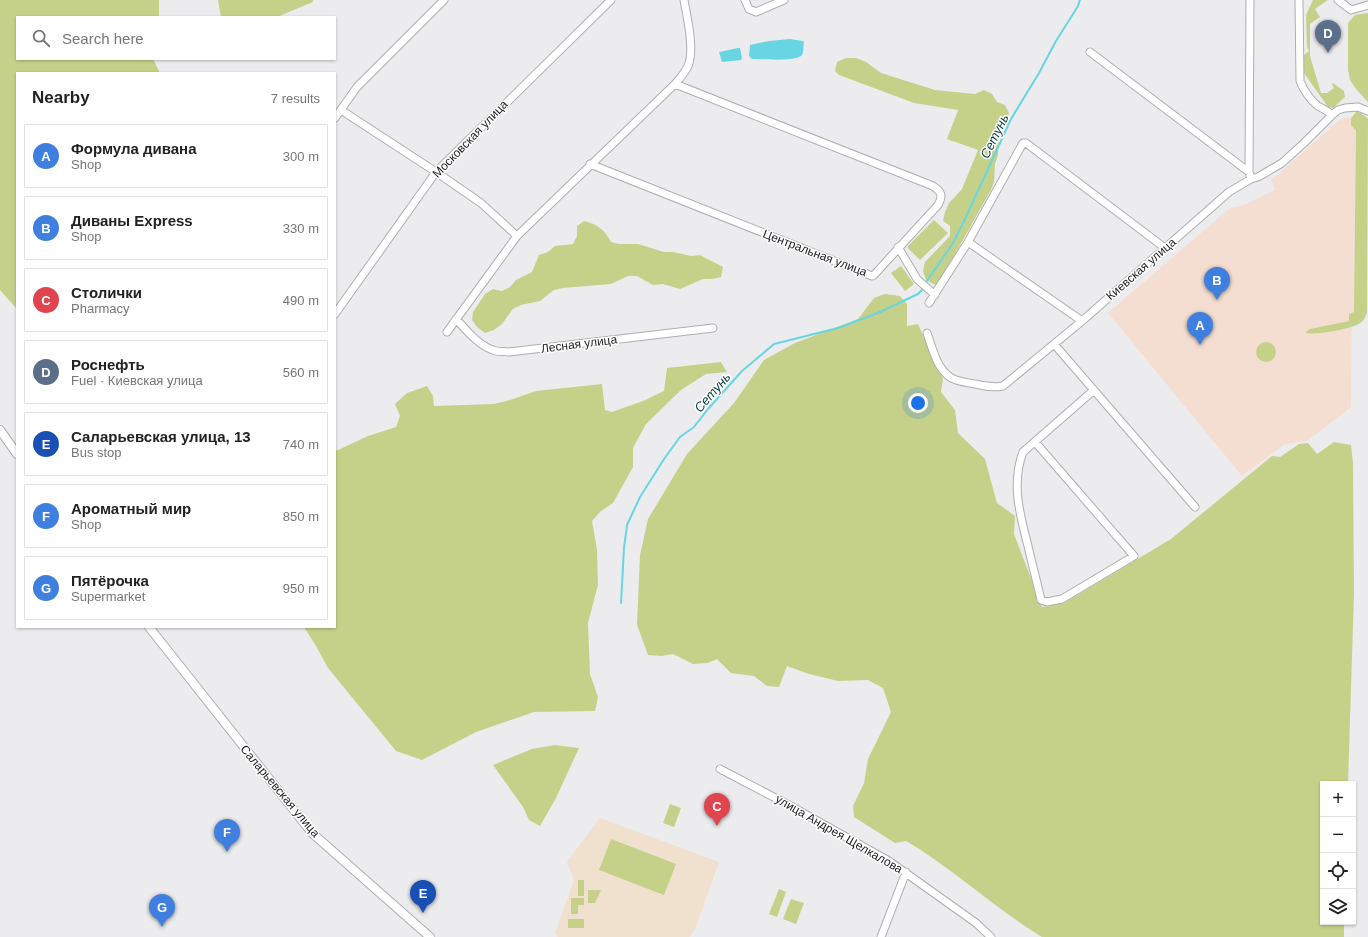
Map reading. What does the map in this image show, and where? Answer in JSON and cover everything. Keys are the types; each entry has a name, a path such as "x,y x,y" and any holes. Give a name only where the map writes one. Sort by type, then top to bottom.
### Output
{"street":[{"path":"336,116 357,87 444,0"},
{"name":"Московская улица","path":"336,313 436,172 611,0"},
{"path":"447,332 518,236 590,164 675,84 685,71 689,64 690,45 684,0"},
{"path":"745,0 749,9 756,12 784,0"},
{"path":"1250,0 1250,176"},
{"path":"1299,0 1300,81 1303,88 1316,104 1328,110 1332,115"},
{"path":"1338,0 1351,10 1368,5"},
{"path":"1090,52 1250,176"},
{"name":"Центральная улица","path":"590,164 869,275 874,274 938,205 941,199 941,193 933,186 675,84"},
{"name":"Киевская улица","path":"927,333 938,363 942,370 949,376 956,380 994,388 1003,386 1082,321 1229,192 1250,176 1258,177 1282,163 1332,115 1345,108 1358,107 1368,110"},
{"path":"340,110 481,203 518,236"},
{"path":"930,302 968,242 1023,143 1026,143 1165,248"},
{"path":"968,242 1082,321"},
{"path":"898,247 916,279 935,295"},
{"name":"Лесная улица","path":"456,319 472,336 486,346 496,351 509,352 713,328"},
{"path":"1054,344 1195,507"},
{"path":"1035,442 1134,556 1062,599 1047,602 1041,600 1019,511 1017,487 1019,464 1023,452 1094,390"},
{"path":"0,430 16,453"},
{"name":"Саларьевская улица","path":"150,628 312,833 430,937"},
{"name":"улица Андрея Щелкалова","path":"720,769 841,833 889,861 976,923 991,937"},
{"path":"882,937 906,872"}],"shaded area":[{"path":"1344,118 1356,118 1355,312 1352,314 1351,407 1307,441 1285,444 1242,476 1108,313 1230,208 1244,205 1275,190 1271,179 1280,173 1337,122"},
{"path":"600,818 719,862 694,932 692,932 690,937 558,937 555,933 574,880 567,862"}],"green space":[{"path":"0,0 159,0 159,16 16,16 16,60 154,60 160,72 16,72 16,308 0,290"},
{"path":"218,0 313,0 313,2 279,16 221,16"},
{"path":"1313,0 1328,0 1315,9 1320,17 1310,24 1310,56 1321,93 1327,93 1334,88 1333,83 1344,91 1345,97 1333,108 1328,107 1304,73 1304,55 1309,51 1307,47 1306,15"},
{"path":"1368,13 1368,102 1350,80 1348,70 1348,23 1355,15"},
{"path":"846,58 856,58 866,62 881,73 935,90 975,94 984,90 992,94 997,102 1005,105 1009,113 999,137 994,182 991,190 937,286 926,280 923,271 925,262 950,236 950,226 943,221 945,212 949,203 962,189 978,150 947,139 958,110 914,103 839,75 835,71 837,62"},
{"path":"1357,111 1368,119 1367,313 1361,322 1350,327 1326,332 1307,333 1306,332 1310,329 1349,321 1349,314 1354,312 1356,131 1351,125 1351,118"},
{"path":"934,220 948,233 920,260 907,247"},
{"path":"584,221 600,228 611,242 619,244 638,244 664,252 673,252 691,256 700,255 723,267 721,277 703,279 680,289 663,284 653,285 637,276 628,276 611,284 563,288 554,290 540,301 521,305 513,309 502,324 494,330 485,333 477,327 472,320 473,312 485,294 493,289 502,291 510,287 516,280 532,272 539,255 548,252 555,246 573,244 577,236 577,226"},
{"path":"901,266 914,284 905,291 891,273"},
{"path":"885,294 900,296 907,304 907,326 918,324 943,379 941,392 955,410 958,433 985,459 997,503 1015,516 1014,534 1042,607 1064,603 1171,539 1272,456 1280,457 1299,444 1308,443 1317,454 1334,442 1351,445 1353,463 1354,594 1348,781 1320,781 1320,925 1344,925 1344,937 1042,937 1007,914 924,852 906,841 895,843 854,817 853,806 864,783 868,759 891,712 883,688 868,680 838,681 809,674 787,666 779,687 767,686 754,676 731,673 717,659 708,663 693,664 673,654 662,656 648,655 637,625 640,555 648,519 687,454 734,403 764,360 795,343 858,319 874,298"},
{"path":"1266,342 1273,345 1276,352 1273,359 1266,362 1259,359 1256,352 1259,345"},
{"path":"721,362 727,372 706,374 681,390 646,424 633,448 633,467 613,503 601,511 592,521 597,550 598,585 588,623 590,674 598,697 595,711 534,712 476,732 422,760 396,751 328,668 305,628 336,628 336,450 368,436 396,427 400,416 395,404 407,393 427,386 433,396 434,406 494,404 536,391 602,384 605,410 612,412 643,401 664,391 667,368"},
{"path":"555,745 579,748 556,798 540,826 529,820 523,807 493,765 532,749"},
{"path":"670,804 681,808 674,827 663,823"},
{"path":"611,839 676,864 664,895 599,870"},
{"path":"578,880 584,880 584,896 578,896"},
{"path":"779,889 786,892 777,917 769,914"},
{"path":"588,890 601,890 595,903 588,903"},
{"path":"571,898 584,898 584,905 578,905 578,914 571,914"},
{"path":"791,899 804,903 796,924 783,919"},
{"path":"568,919 584,919 584,928 568,928"}],"water":[{"path":"790,39 804,42 803,54 799,57 793,59 770,60 752,59 749,56 750,45"},
{"path":"740,48 741,60 722,62 719,52"}],"waterway":[{"name":"Сетунь","path":"927,281 953,243 1011,119 1078,6 1080,0"},
{"name":"Сетунь","path":"621,603 624,548 627,525 640,497 680,437 694,427 742,371 774,344 838,328 878,313 918,294 923,289"}],"place":[{"name":"Роснефть","path":"1328,53"},
{"name":"Диваны Express","path":"1217,300"},
{"name":"Формула дивана","path":"1200,345"},
{"name":"Столички","path":"717,826"},
{"name":"Ароматный мир","path":"227,852"},
{"name":"Саларьевская улица, 13","path":"423,913"},
{"name":"Пятёрочка","path":"162,927"}]}
